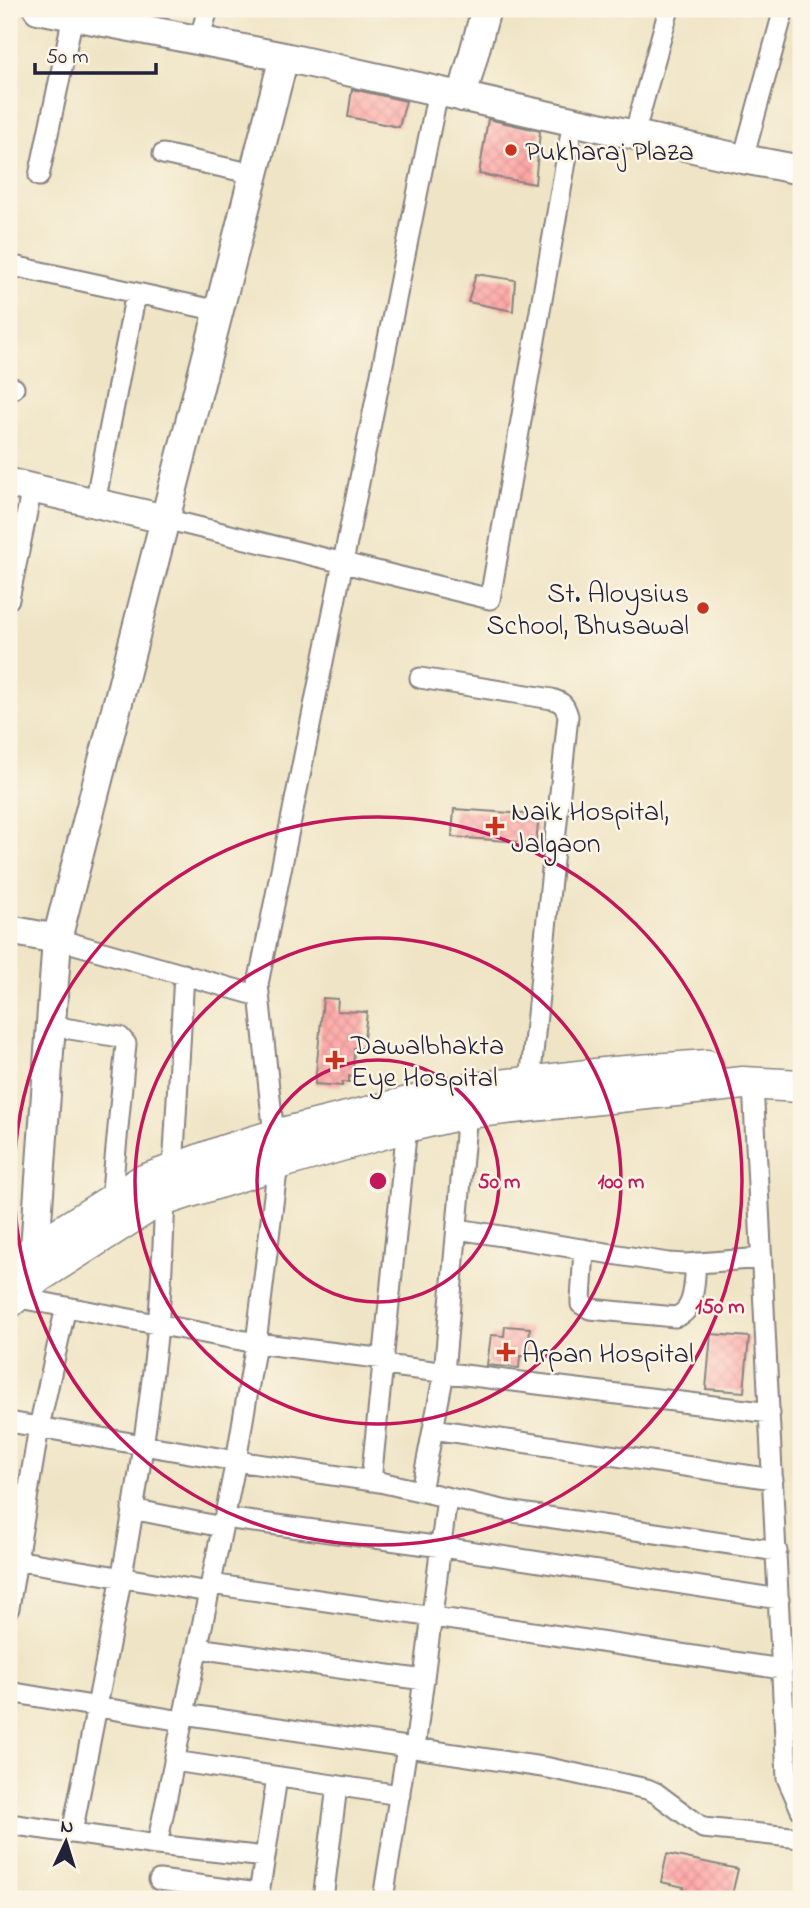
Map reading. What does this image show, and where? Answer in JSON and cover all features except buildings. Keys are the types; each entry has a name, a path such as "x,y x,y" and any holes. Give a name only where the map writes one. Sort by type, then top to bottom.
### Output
{"main road":[{"path":"11,1290 35,1249 141,1182 169,1184 457,1091 613,1073 758,1063 801,1066"},
{"path":"276,1149 407,1126 467,1112 753,1083 801,1086"},
{"path":"11,1290 149,1206 169,1184"}],"street":[{"path":"40,9 284,57 801,170"},
{"path":"199,40 208,9"},
{"path":"157,1845 236,1461 256,1343 276,1149 258,984 342,563 450,94 486,9"},
{"path":"634,135 669,9"},
{"path":"743,159 784,9"},
{"path":"38,176 73,16"},
{"path":"35,1249 57,939 284,57"},
{"path":"9,599 20,486 490,599 573,121"},
{"path":"163,154 254,174"},
{"path":"9,265 219,311"},
{"path":"95,503 136,293"},
{"path":"420,678 552,699 566,707 568,716 530,1082"},
{"path":"9,930 57,939 259,996"},
{"path":"72,1833 121,1577 158,1325 184,974"},
{"path":"51,1026 120,1037 126,1044 111,1201"},
{"path":"753,1083 787,1778 801,1810"},
{"path":"421,1491 444,1373 467,1112"},
{"path":"371,1481 407,1126"},
{"path":"457,1229 668,1264 762,1258"},
{"path":"584,1250 580,1300 581,1304 590,1309 682,1316 690,1306 696,1263"},
{"path":"11,1290 66,1307 256,1343 444,1373 770,1413"},
{"path":"9,1608 12,1559 38,1427 66,1307"},
{"path":"9,1422 371,1481 507,1511 777,1550"},
{"path":"433,1429 774,1479"},
{"path":"383,1899 400,1795 424,1680 447,1497"},
{"path":"132,1510 442,1547 779,1599"},
{"path":"12,1559 121,1577 432,1616 782,1669"},
{"path":"197,1648 424,1680"},
{"path":"9,1692 97,1707 549,1768 647,1789 697,1825 710,1830 801,1838"},
{"path":"174,1761 400,1795"},
{"path":"159,1880 258,1896 278,1777"},
{"path":"323,1899 337,1786"},
{"path":"9,1824 265,1857"}],"place":[{"name":"Pukharaj Plaza","path":"511,150"},
{"name":"St. Aloysius School, Bhusawal","path":"703,608"},
{"name":"Naik Hospital, Jalgaon","path":"495,826"},
{"name":"Dawalbhakta Eye Hospital","path":"335,1060"},
{"name":"Arpan Hospital","path":"506,1352"}]}
